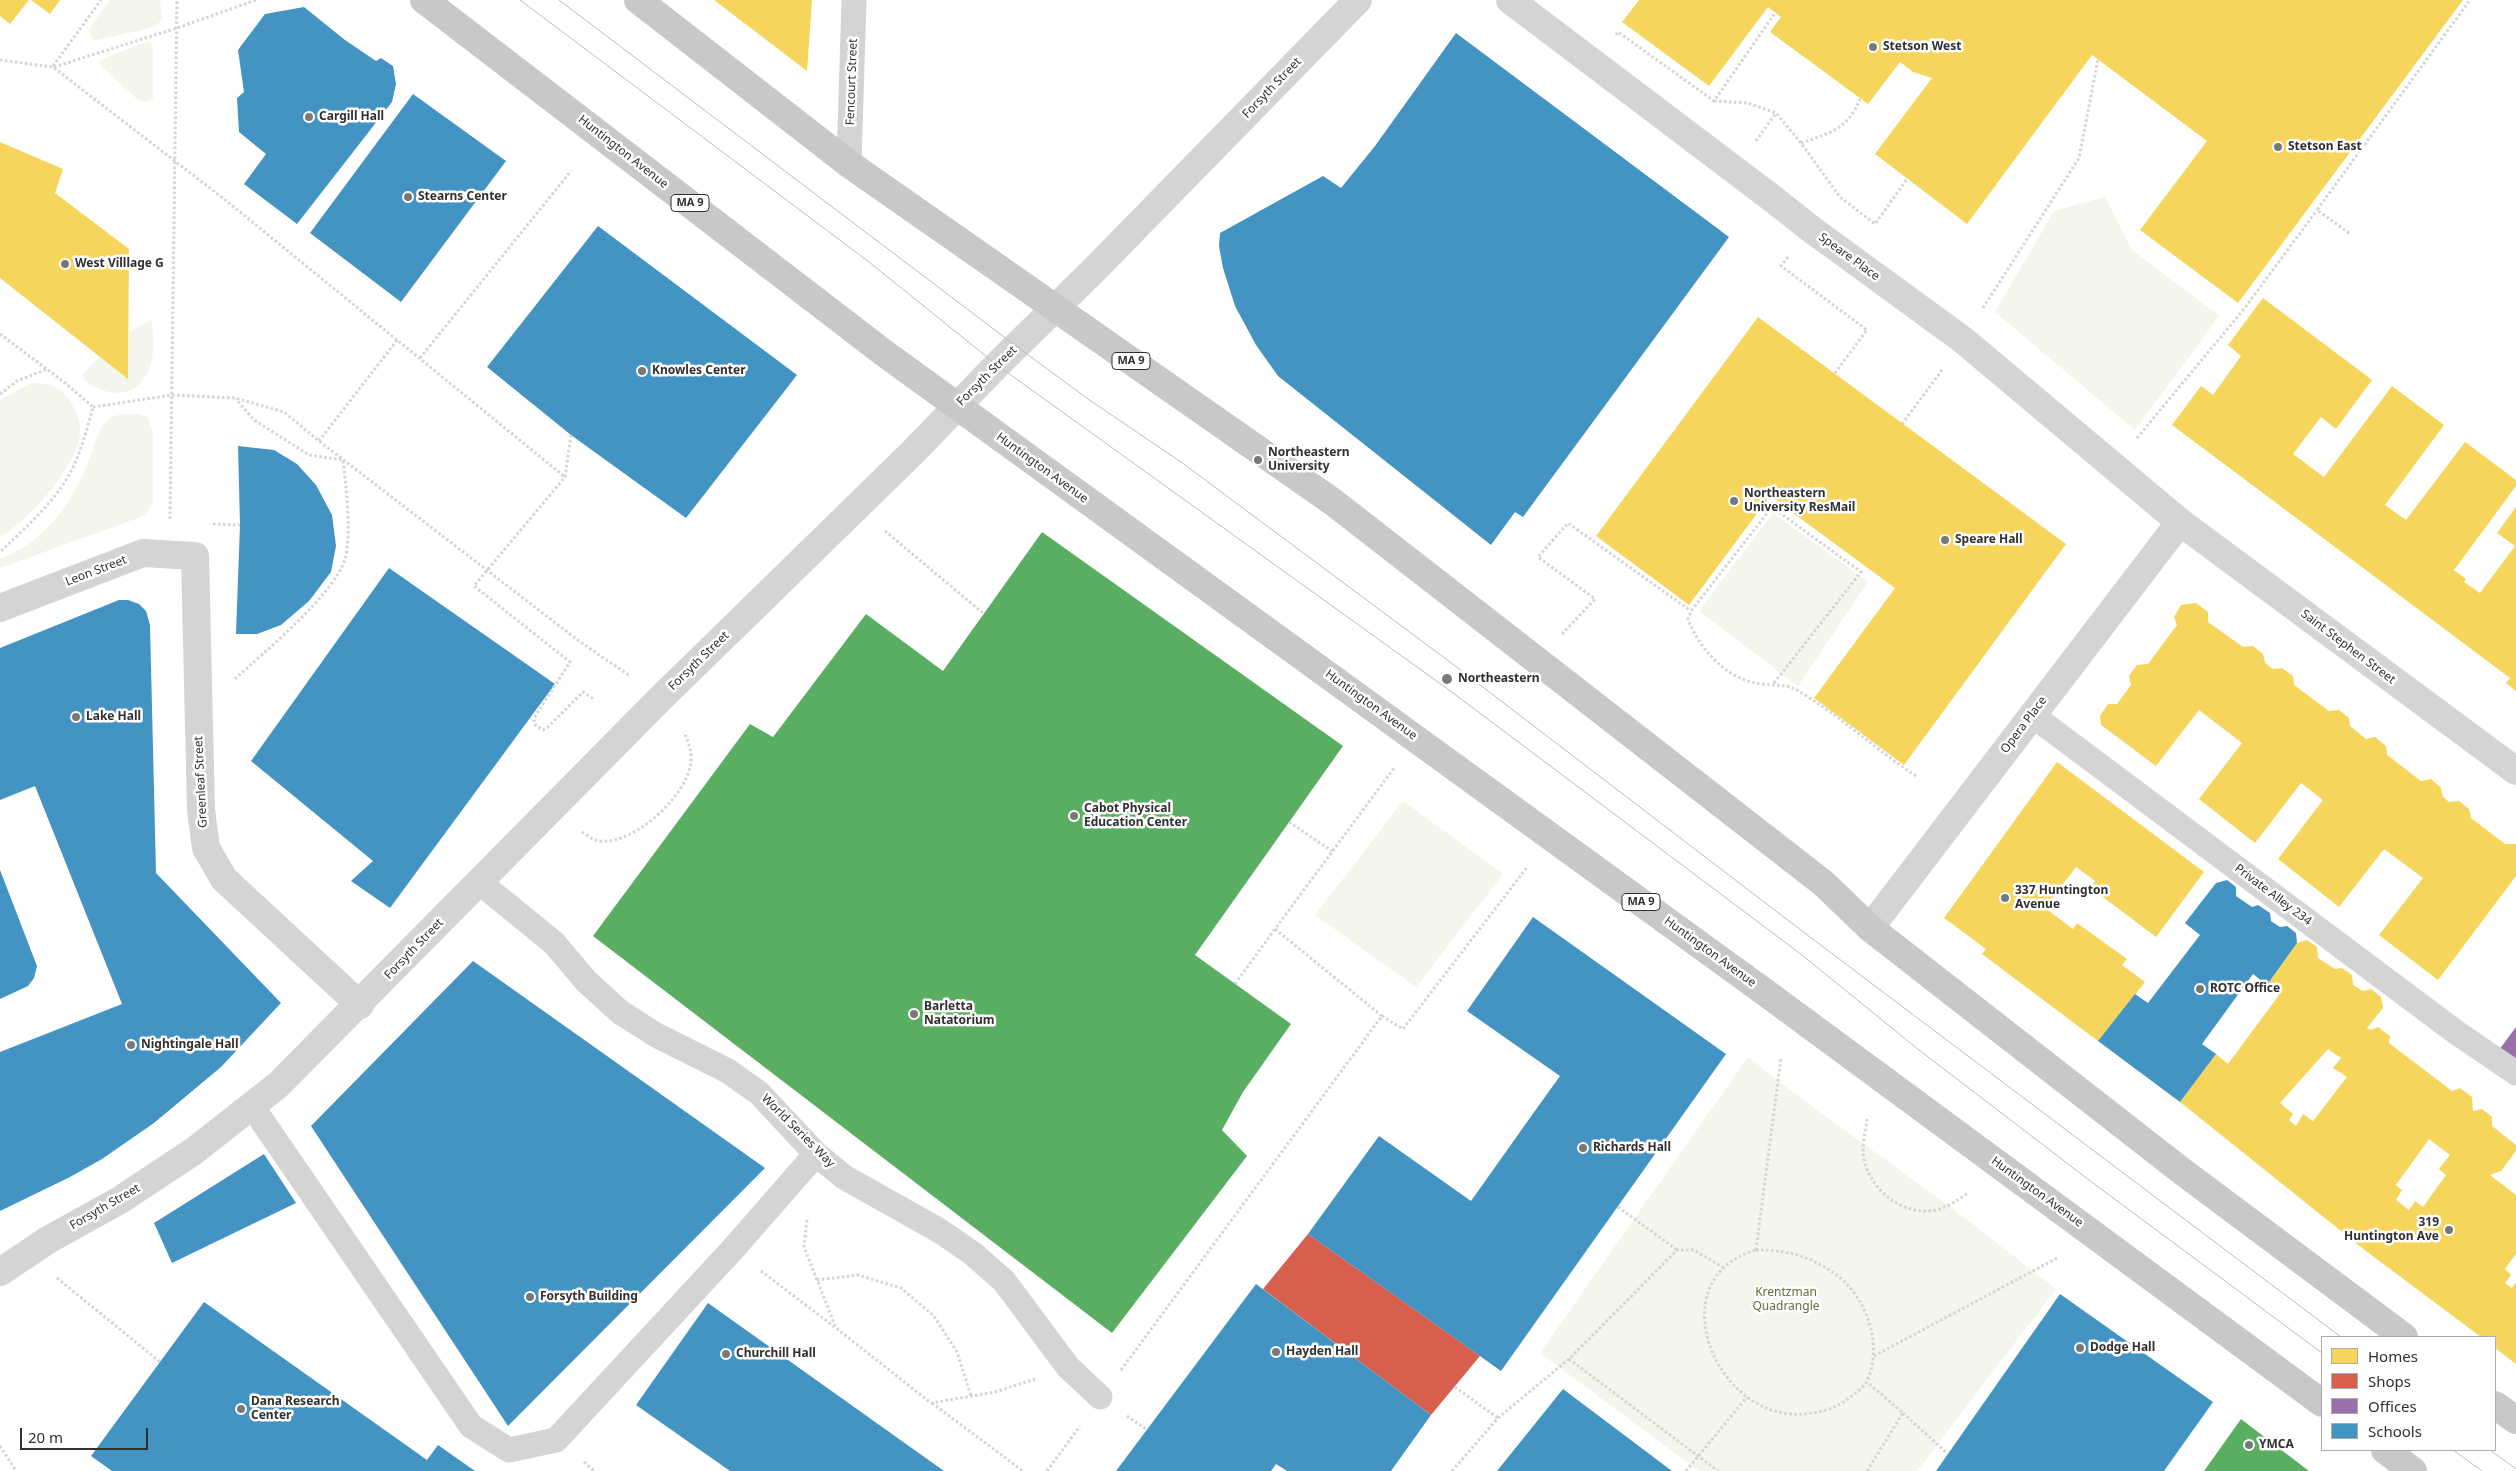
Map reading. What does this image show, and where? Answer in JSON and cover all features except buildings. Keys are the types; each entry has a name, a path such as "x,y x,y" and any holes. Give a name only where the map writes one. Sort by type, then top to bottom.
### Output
{"main road":[{"name":"Huntington Avenue","path":"424,0 956,407 1727,965 2321,1403"},
{"name":"MA 9","path":"638,0 850,164 1341,508 1823,882 1870,928 2182,1172 2403,1336"},
{"path":"2496,1406 2516,1420"},
{"path":"2386,1451 2413,1471"}],"street":[{"name":"Forsyth Street","path":"0,1272 28,1253 120,1200 194,1151 278,1085 360,1005 662,698 1056,308 1358,0"},
{"name":"Speare Place","path":"1510,0 1774,199 1811,230 1963,340 2180,522"},
{"name":"Opera Place","path":"1870,928 2180,522"},
{"name":"Saint Stephen Street","path":"2180,522 2516,772"},
{"name":"Leon Street","path":"0,608 142,553 182,555"},
{"name":"Greenleaf Street","path":"182,555 200,810 206,848 224,879 360,1005"}],"lane":[{"name":"Fencourt Street","path":"850,164 854,0"},
{"name":"Private Alley 234","path":"2032,714 2458,1033 2516,1073"},
{"name":"World Series Way","path":"479,882 554,943 586,981 620,1012 656,1035 728,1071 759,1093 816,1154 844,1177 940,1231 972,1253 1004,1282 1068,1367 1100,1398"},
{"path":"252,1106 471,1426 509,1450 556,1440 733,1249 816,1154"}],"path":[{"path":"53,67 101,0"},
{"path":"177,0 172,395 182,555"},
{"path":"0,60 53,67 177,28 256,0"},
{"path":"2123,476 2134,442 2244,309 2470,0"},
{"path":"1714,101 1775,13"},
{"path":"1618,32 1714,101 1748,103 1776,113 1801,143 1840,197 1875,224 1907,179"},
{"path":"1902,424 1963,340 2079,158 2098,59"},
{"path":"53,67 398,339 565,477"},
{"path":"1801,143 1834,132 1853,116 1860,99"},
{"path":"1752,147 1776,113"},
{"path":"420,358 571,171"},
{"path":"2317,210 2349,232"},
{"path":"1811,230 1781,266 1867,330 1835,373"},
{"path":"0,334 93,407 172,395 235,398 284,412 319,442 579,642 662,698"},
{"path":"319,442 398,339"},
{"path":"0,394 17,381 47,369"},
{"path":"235,398 254,420 309,455 343,460"},
{"path":"0,552 36,517 70,474 84,441 93,407"},
{"path":"571,434 565,477 474,586 570,662 534,718 534,724 543,730 548,727 583,692 595,700"},
{"path":"232,681 280,638 333,583 345,558 348,507 343,460"},
{"path":"1765,502 1861,572"},
{"path":"1772,507 1690,611 1688,619 1699,642 1725,668 1751,682 1789,686 1809,697 1916,776"},
{"path":"1562,634 1595,599 1538,556 1568,523 1690,611"},
{"path":"884,530 984,614"},
{"path":"1774,683 1865,566"},
{"path":"582,832 596,840 618,839 640,828 664,811 681,788 691,763 690,748 684,732"},
{"path":"1235,984 1396,766"},
{"path":"1289,822 1332,851"},
{"path":"1275,929 1382,1016 1403,1029 1528,865"},
{"path":"1047,1471 1382,1016"},
{"path":"1756,1250 1782,1058"},
{"path":"1867,1119 1863,1150 1867,1170 1875,1187 1890,1198 1908,1208 1927,1211 1944,1208 1969,1192"},
{"path":"1618,1207 1677,1250 1694,1250 1724,1268"},
{"path":"807,1219 804,1246 836,1328"},
{"path":"733,1249 1023,1471"},
{"path":"1452,1471 1498,1418 1568,1359 1677,1250"},
{"path":"1756,1250 1783,1250 1810,1260 1835,1274 1854,1293 1868,1317 1874,1356 1867,1382 1843,1402 1821,1413 1794,1415 1769,1410 1747,1397 1729,1382 1716,1360 1706,1337 1703,1313 1708,1289 1724,1268 1739,1255 1756,1250"},
{"path":"28,1253 160,1362"},
{"path":"1874,1356 2058,1257"},
{"path":"817,1280 858,1275 901,1288 934,1316 957,1352 971,1396"},
{"path":"1568,1359 1718,1471"},
{"path":"931,1402 995,1392 1068,1367"},
{"path":"1867,1382 1948,1454"},
{"path":"1455,1387 1498,1418"},
{"path":"1686,1471 1747,1397"},
{"path":"1867,1471 1902,1413"},
{"path":"0,1446 16,1471"}],"green space":[{"path":"110,0 160,0 162,20 154,27 97,40 92,39 89,29"},
{"path":"149,41 153,46 153,99 144,102 138,100 100,65 100,60"},
{"path":"2105,197 2132,250 2219,316 2135,430 1995,312 2054,211"},
{"path":"149,321 152,322 153,333 154,346 152,358 144,379 137,386 129,391 111,392 93,386 84,380 83,374 100,356 128,379 129,332"},
{"path":"31,383 55,387 68,398 80,426 79,440 73,456 52,489 25,518 0,537 0,400"},
{"path":"123,414 138,414 148,417 153,434 153,501 146,515 0,568 0,559 31,542 44,531 65,506 82,476 99,432 105,423 109,419"},
{"path":"1773,513 1868,582 1798,686 1699,611"},
{"path":"1403,801 1503,874 1416,987 1315,915"},
{"name":"Krentzman Quadrangle","path":"1748,1057 1795,1094 1949,1206 2056,1289 1917,1471 1699,1471 1540,1353"}],"tram line":[{"path":"520,0 869,262 997,365 1449,690 1802,955 1919,1050 2089,1180 2321,1352"},
{"path":"559,0 1016,346 1088,399 1181,462 1454,665 1806,934 2340,1336"},
{"path":"2454,1451 2482,1471"},
{"path":"2491,1451 2516,1469"}],"place":[{"name":"Stetson West","path":"1873,47"},
{"name":"Cargill Hall","path":"309,117"},
{"name":"Stetson East","path":"2278,147"},
{"name":"Stearns Center","path":"408,197"},
{"name":"West Villlage G","path":"65,264"},
{"name":"Knowles Center","path":"642,371"},
{"name":"Northeastern University","path":"1258,460"},
{"name":"Northeastern University ResMail","path":"1734,501"},
{"name":"Speare Hall","path":"1945,540"},
{"name":"Northeastern","path":"1447,679"},
{"name":"Lake Hall","path":"76,717"},
{"name":"Cabot Physical Education Center","path":"1074,816"},
{"name":"337 Huntington Avenue","path":"2005,898"},
{"name":"ROTC Office","path":"2200,989"},
{"name":"Barletta Natatorium","path":"914,1014"},
{"name":"Nightingale Hall","path":"131,1045"},
{"name":"Richards Hall","path":"1583,1148"},
{"name":"319 Huntington Ave","path":"2449,1230"},
{"name":"Forsyth Building","path":"530,1297"},
{"name":"Dodge Hall","path":"2080,1348"},
{"name":"Hayden Hall","path":"1276,1352"},
{"name":"Churchill Hall","path":"726,1354"},
{"name":"Dana Research Center","path":"241,1409"},
{"name":"YMCA","path":"2249,1445"}]}
